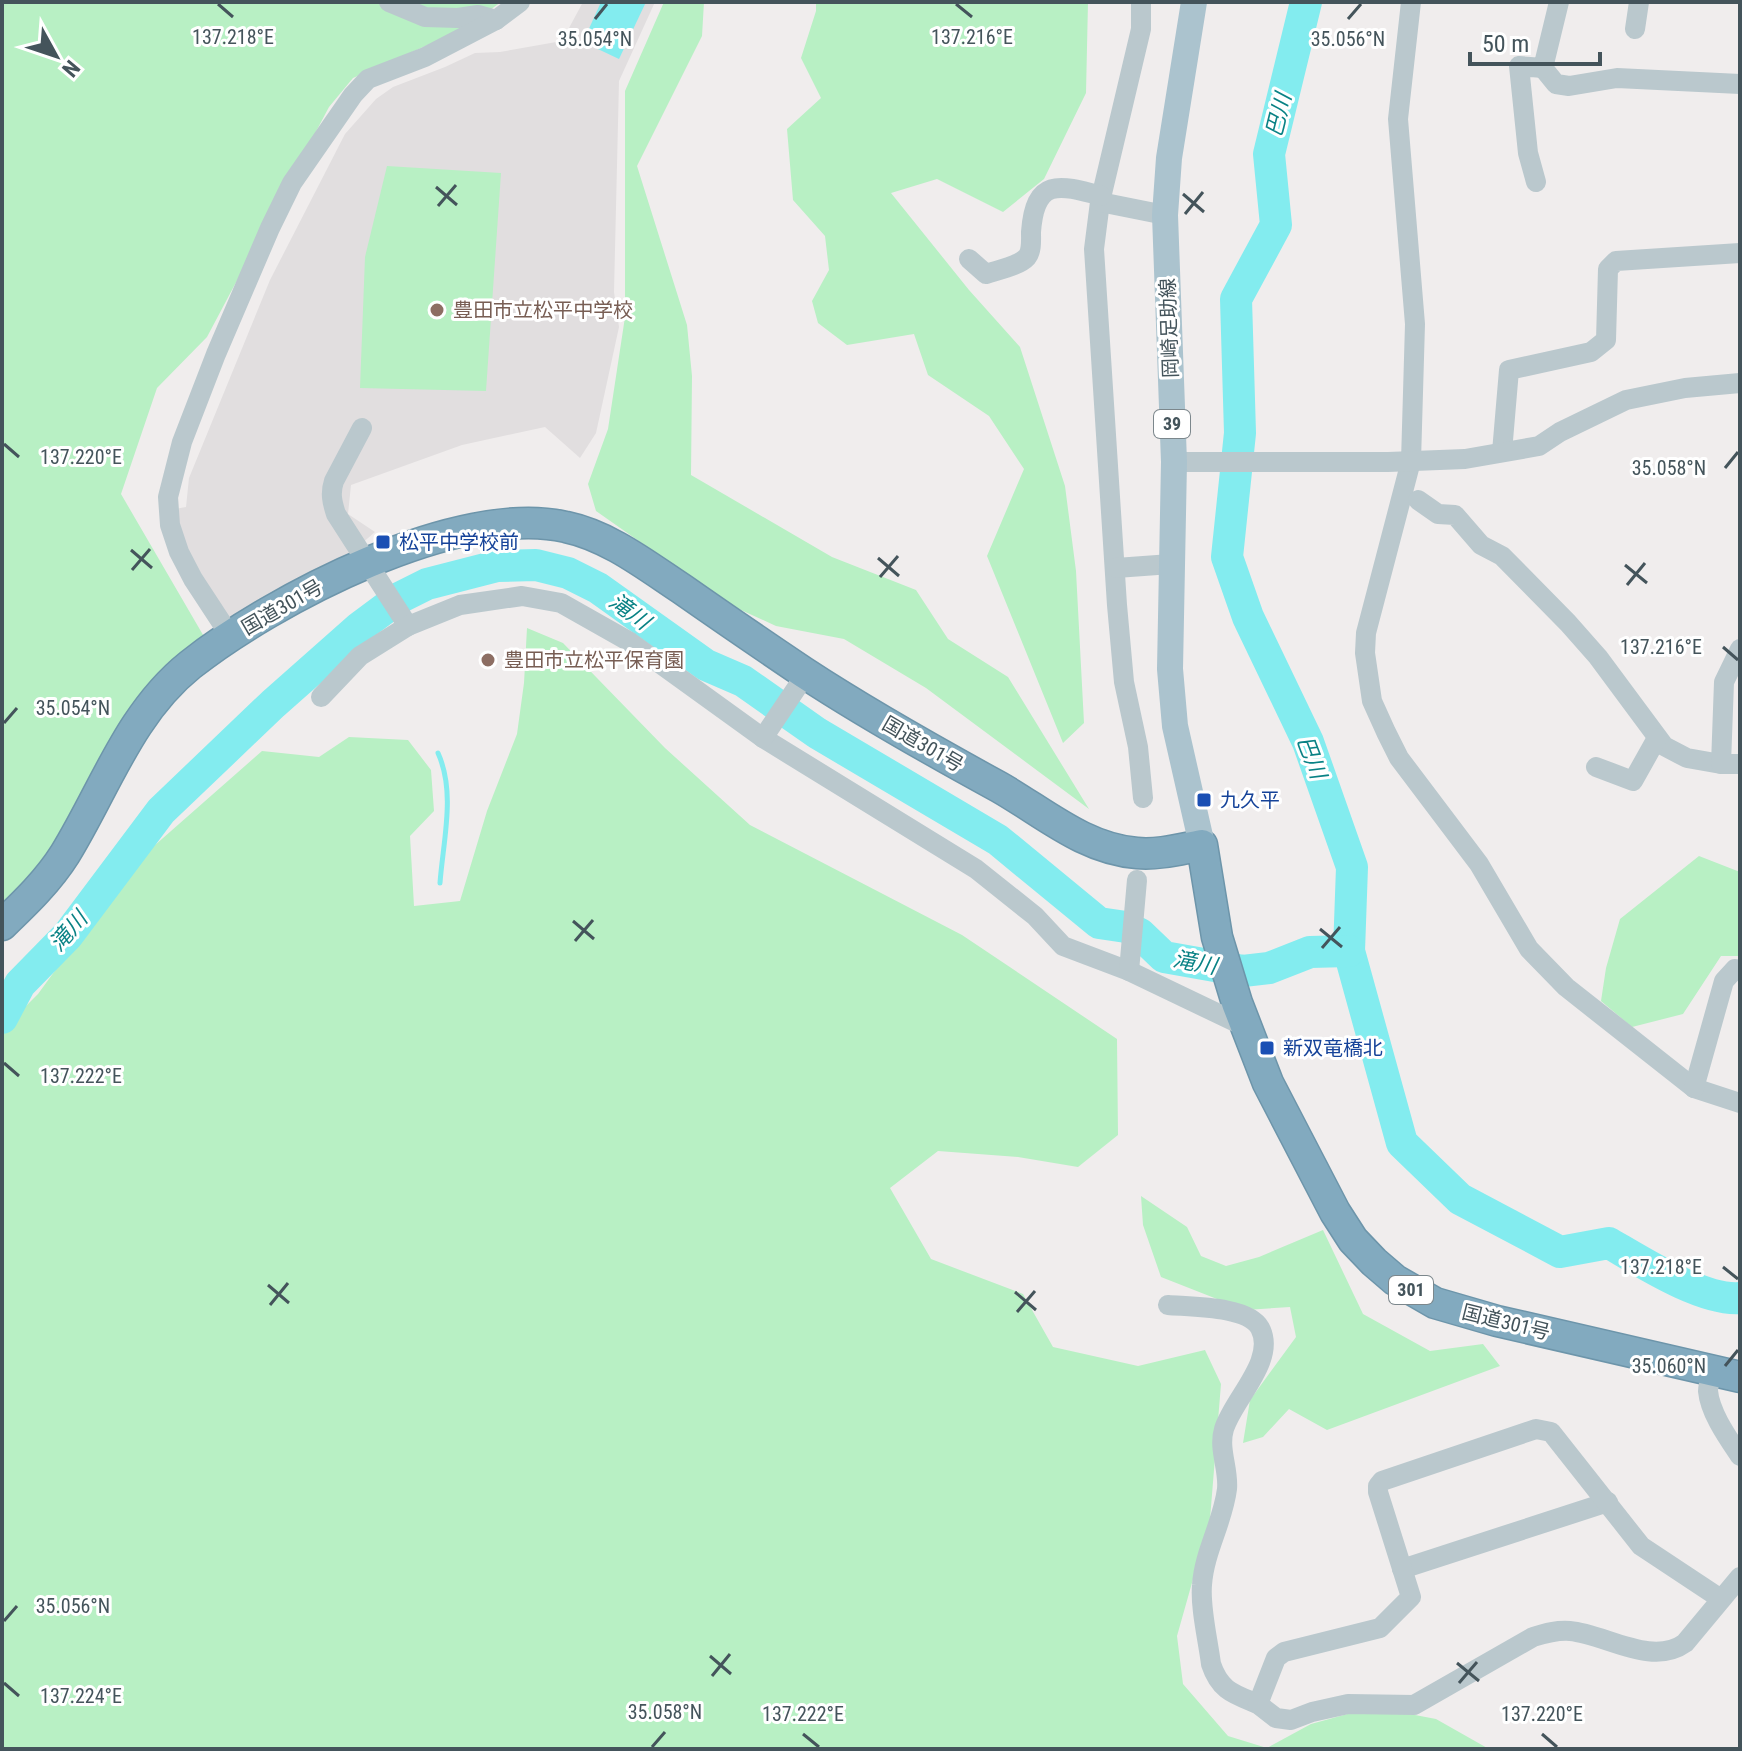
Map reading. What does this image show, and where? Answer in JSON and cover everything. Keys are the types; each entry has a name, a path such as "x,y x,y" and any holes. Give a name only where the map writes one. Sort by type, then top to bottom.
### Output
{"highway":[{"name":"国道301号","path":"2,925 33,895 64,856 143,713 188,667 231,637 328,581 373,572 430,540 487,527 522,523 567,527 639,560 806,674 1015,796 1058,825 1115,849 1136,853 1160,853 1202,845 1217,937 1241,1015 1268,1083 1335,1212 1353,1240 1395,1280 1435,1303 1726,1374"}],"main road":[{"name":"岡崎足助線","path":"1194,2 1169,158 1165,215 1187,462 1171,564 1170,669 1175,726 1202,845"}],"street":[{"path":"389,2 425,17 478,15 496,20"},
{"path":"231,637 179,552 170,525 168,497 182,442 216,354 292,183 353,95 368,79 425,57 496,20 520,2"},
{"path":"1141,2 1140,39 1100,199 1094,249 1124,682 1138,747 1143,798"},
{"path":"1411,2 1398,119 1415,324 1411,461 1366,633 1365,653 1372,701 1399,758 1479,864 1529,949 1566,987 1694,1088 1740,1103"},
{"path":"1543,68 1559,2"},
{"path":"1635,29 1639,2"},
{"path":"1536,182 1528,153 1519,66 1543,68 1556,84 1569,86 1617,78 1740,84"},
{"path":"969,259 986,274 1023,261 1030,251 1035,203 1044,193 1065,185 1100,199 1165,215"},
{"path":"1502,452 1509,370 1591,352 1606,340 1608,269 1616,261 1740,253"},
{"path":"1187,462 1465,459 1539,446 1560,432 1626,400 1685,388 1740,383"},
{"path":"362,428 331,490 336,514 408,626"},
{"path":"1418,500 1438,514 1455,515 1481,545 1502,556 1598,657 1664,746 1687,758 1730,764 1724,682 1740,649"},
{"path":"1116,568 1171,564"},
{"path":"321,697 360,656 408,626 460,605 522,596 561,603 630,642 763,738 976,869 1035,916 1063,946 1130,964 1241,1015"},
{"path":"763,738 806,674"},
{"path":"1596,767 1633,781 1657,738"},
{"path":"1130,964 1137,880"},
{"path":"1694,1088 1724,981 1735,969 1740,970"},
{"path":"1168,1305 1218,1309 1250,1318 1258,1324 1263,1335 1265,1346 1256,1369 1225,1426 1221,1445 1227,1486 1202,1585 1215,1675 1226,1691 1258,1704 1276,1718 1291,1720 1348,1704 1414,1705 1533,1637 1550,1631 1571,1631 1636,1648 1673,1651 1685,1643 1740,1577"},
{"path":"1726,1374 1708,1389 1727,1436 1740,1456"},
{"path":"1258,1704 1276,1658 1284,1652 1380,1628 1411,1597 1378,1492 1382,1481 1536,1429 1551,1432 1641,1546 1721,1599"},
{"path":"1402,1569 1608,1502"}],"shaded area":[{"name":"豊田市立松平中学校","path":"583,2 655,2 619,81 614,292 619,327 596,433 580,458 545,427 462,445 351,485 348,514 375,532 353,551 355,558 244,620 225,615 185,546 175,509 186,507 189,478 270,280 345,134 376,99 393,87 475,53 500,52 562,41"}],"green space":[{"path":"2,2 501,2 464,29 353,78 329,107 207,337 157,388 121,494 206,640 58,849 2,913"},
{"path":"664,2 704,2 702,36 637,166 687,325 692,376 691,475 832,557 916,590 948,639 1008,677 1089,809 926,688 844,639 776,626 730,605 596,511 588,484 608,429 625,317 625,91"},
{"path":"816,2 1088,2 1086,93 1044,179 1003,212 937,179 891,193 969,290 1020,347 1065,486 1076,571 1084,723 1063,743 987,556 1024,469 989,416 928,375 914,334 847,345 818,323 812,301 829,270 825,236 793,200 787,129 821,98 801,58"},
{"path":"387,166 501,173 486,391 360,388 365,257"},
{"path":"527,628 563,643 665,748 750,825 962,935 1117,1039 1118,1135 1078,1167 1018,1157 938,1151 890,1188 931,1259 1023,1294 1053,1347 1138,1366 1205,1350 1221,1384 1210,1519 1177,1636 1183,1684 1228,1736 1267,1748 1311,1724 1373,1707 1436,1719 1489,1749 2,1749 2,1030 38,994 146,853 262,751 319,757 349,737 408,740 431,770 434,811 410,836 414,906 460,901 487,811 517,734"},
{"path":"1699,856 1740,872 1740,956 1721,956 1683,1014 1632,1027 1601,1001 1606,968 1620,919"},
{"path":"1141,1196 1187,1227 1201,1256 1226,1266 1259,1257 1323,1230 1363,1314 1430,1351 1483,1344 1500,1366 1327,1430 1289,1409 1263,1437 1243,1443 1250,1400 1296,1337 1290,1307 1245,1310 1161,1277 1143,1225"}],"water":[{"path":"601,2 646,2 619,59 583,42"}],"waterway":[{"name":"巴川","path":"1306,2 1269,154 1276,225 1236,299 1240,433 1227,557 1248,617 1308,742 1352,867 1349,951 1402,1143 1460,1199 1560,1252 1609,1243 1691,1287 1740,1298"},
{"name":"滝川","path":"2,1018 20,984 68,935 161,811 273,704 360,627 399,598 427,584 497,566 536,565 568,573 598,588 706,665 743,681 817,733 998,840 1099,923 1126,927 1140,934 1164,957 1243,971 1269,968 1310,952 1349,951"},
{"path":"438,753 447,801 440,883"}],"place":[{"name":"豊田市立松平中学校","path":"437,310"},
{"name":"松平中学校前","path":"383,542"},
{"name":"豊田市立松平保育園","path":"488,660"},
{"name":"九久平","path":"1204,800"},
{"name":"新双竜橋北","path":"1267,1048"}]}
